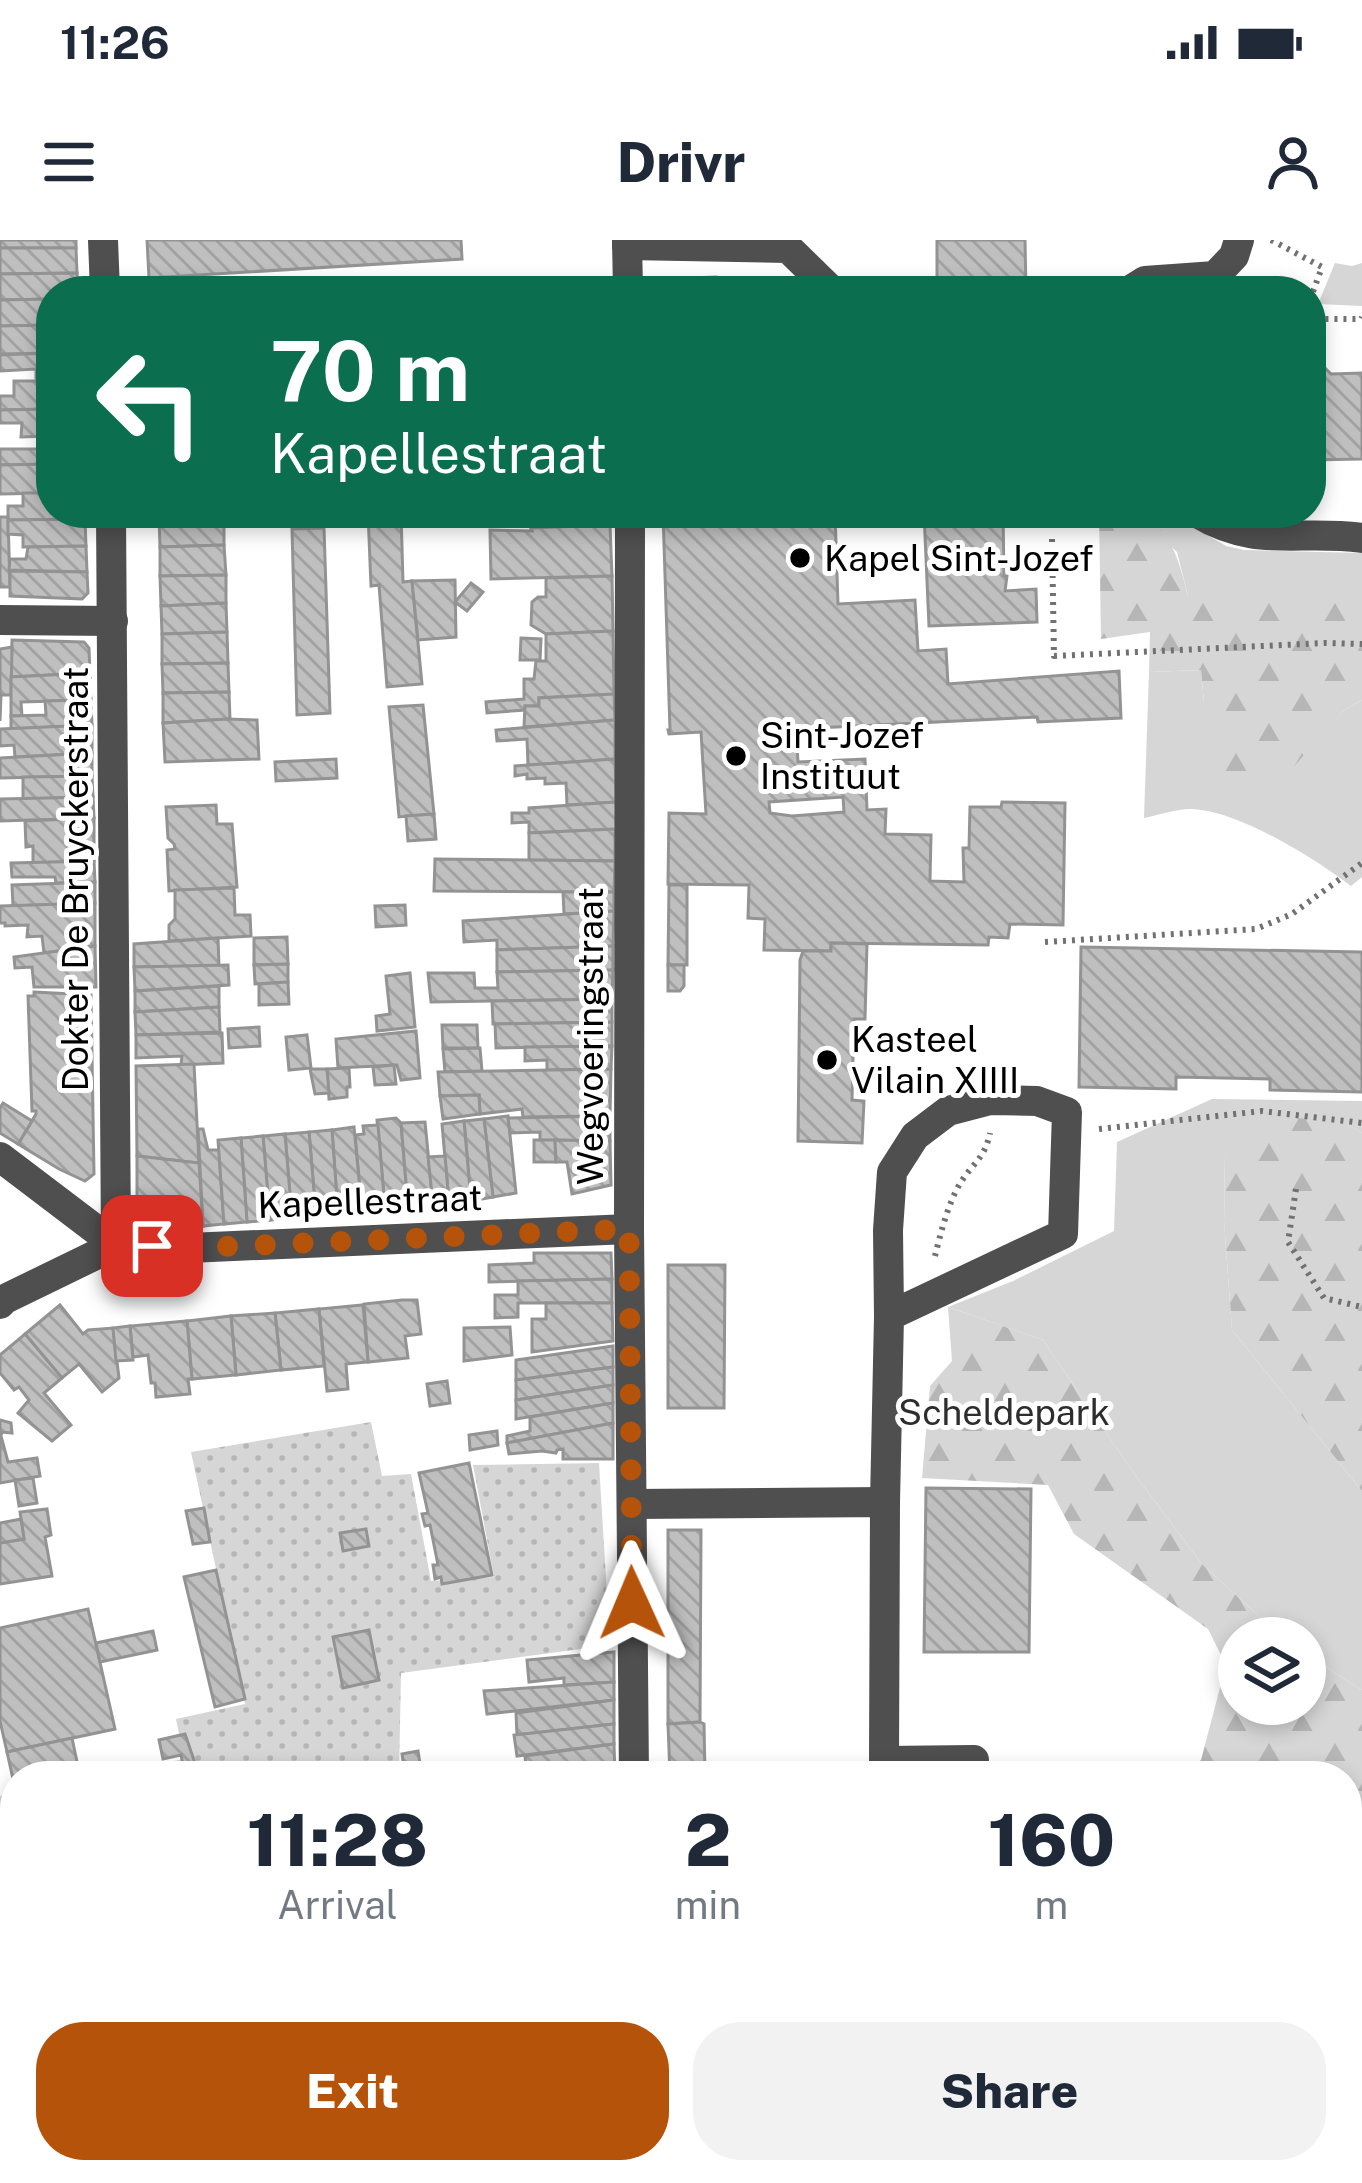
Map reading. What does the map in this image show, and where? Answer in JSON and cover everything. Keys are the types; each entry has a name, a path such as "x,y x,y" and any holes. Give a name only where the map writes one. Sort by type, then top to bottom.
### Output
{"street":[{"path":"104,240 105,276"},
{"path":"1215,276 1234,256 1239,240"},
{"path":"628,276 627,243 788,248 817,276"},
{"name":"Dokter De Bruyckerstraat","path":"111,528 116,1245"},
{"name":"Wegvoeringstraat","path":"630,528 634,1761"},
{"path":"1224,528 1252,535 1362,538"},
{"path":"0,620 113,621"},
{"path":"889,1316 1064,1234 1067,1112 1037,1101 997,1100 948,1111 915,1136 892,1172 888,1229 884,1761 974,1760"},
{"path":"0,1157 116,1245 0,1304"},
{"name":"Kapellestraat","path":"116,1245 189,1248 629,1229"},
{"path":"632,1504 885,1502"}],"path":[{"path":"1271,240 1322,267 1319,276"},
{"path":"1326,319 1362,317"},
{"path":"1052,539 1054,656 1362,644"},
{"path":"1045,942 1256,929 1292,914 1362,863"},
{"path":"924,1299 940,1235 962,1180 987,1149 997,1100"},
{"path":"1066,1133 1262,1111 1362,1123"},
{"path":"1296,1189 1288,1242 1324,1298 1362,1307"}],"green space":[{"path":"1335,263 1362,263 1362,306 1326,304 1326,285"},
{"path":"1099,528 1158,528 1173,550 1188,596 1362,596 1362,700 1344,710 1289,772 1258,788 1238,782 1222,769 1204,703 1201,670 1149,672 1150,632 1101,639"},
{"path":"1151,528 1195,528 1226,546 1244,550 1362,553 1362,596 1188,596 1177,552"},
{"path":"1201,670 1204,703 1316,740 1344,710 1362,700 1362,877 1351,886 1252,826 1210,811 1191,809 1144,818 1149,672"},
{"path":"1212,1099 1362,1101 1362,1133 1348,1125 1225,1153 1224,1221 1232,1330 1362,1491 1362,1690 1326,1667 1326,1617 1260,1617 1202,1564 1043,1340 948,1307 1114,1231 1117,1142"},
{"path":"1291,1117 1348,1125 1362,1133 1362,1491 1232,1330 1224,1221 1225,1153"},
{"name":"Scheldepark","path":"948,1307 1043,1340 1202,1564 1260,1617 1218,1617 1218,1649 1208,1629 1074,1534 1048,1485 922,1478 930,1386 952,1361"},
{"path":"371,1422 382,1476 411,1474 431,1581 494,1577 473,1465 599,1463 610,1645 401,1673 399,1761 174,1761 184,1759 176,1719 245,1704 191,1452"},
{"name":"Scheldepark","path":"1326,1667 1362,1690 1362,1761 1200,1761 1218,1695 1218,1725 1326,1725"}],"building":[{"path":"0,240 76,240 76,248 0,248"},
{"path":"147,240 461,240 462,259 149,276"},
{"path":"937,240 1025,240 1026,276 937,276"},
{"path":"0,248 76,248 77,273 0,274"},
{"path":"0,274 77,276 36,276 36,299 0,300"},
{"path":"36,299 36,325 0,326 0,300"},
{"path":"36,325 36,353 0,354 0,326"},
{"path":"36,354 36,369 0,371 0,355"},
{"path":"1326,369 1331,374 1362,373 1362,459 1326,460"},
{"path":"14,381 36,381 36,409 0,410 0,396 14,396"},
{"path":"36,409 36,436 21,437 22,423 0,423 0,410"},
{"path":"0,449 36,449 36,464 0,465"},
{"path":"36,464 36,493 0,494 0,465"},
{"path":"23,493 36,493 36,520 8,520 8,506 23,506"},
{"path":"0,517 8,517 10,587 0,587"},
{"path":"8,520 36,520 36,528 85,528 86,546 23,547 23,535 8,534"},
{"path":"159,528 224,528 224,545 160,547"},
{"path":"324,528 330,713 297,715 292,529"},
{"path":"369,528 401,528 403,582 412,581 422,684 387,687 379,585 371,586"},
{"path":"610,528 612,576 491,579 490,530"},
{"path":"663,528 835,528 838,604 915,600 918,651 946,649 948,684 1119,671 1121,718 1038,722 1037,717 796,729 798,762 865,759 867,810 886,809 885,834 931,835 930,881 964,882 963,848 969,848 970,807 1001,807 1002,802 1065,803 1063,925 1010,924 1008,938 989,937 988,945 831,943 831,951 764,950 765,919 748,918 749,885 668,884 669,813 706,814 701,732 669,734","holes":["843,797 844,812 770,813 769,802"]},
{"path":"925,528 1003,528 1005,591 1036,589 1037,622 929,626"},
{"path":"224,545 226,575 160,576 160,547"},
{"path":"86,546 87,572 9,570 10,559 26,559 28,547"},
{"path":"10,571 87,572 88,593 82,599 10,596"},
{"path":"226,575 226,603 161,606 160,576"},
{"path":"612,576 613,631 546,634 531,625 532,602 546,597 546,578"},
{"path":"455,580 456,637 418,640 412,581"},
{"path":"471,583 483,592 467,611 455,602"},
{"path":"226,603 227,632 162,634 161,606"},
{"path":"613,631 614,694 539,698 539,706 487,713 486,702 524,699 524,679 534,679 536,661 546,661 546,634"},
{"path":"227,632 228,663 162,664 162,634"},
{"path":"521,638 541,639 540,660 520,660"},
{"path":"12,640 84,642 89,648 90,673 11,677"},
{"path":"12,647 11,695 1,695 0,721 0,649"},
{"path":"228,663 229,692 163,693 162,664"},
{"path":"90,673 91,700 21,702 22,716 11,716 11,677"},
{"path":"229,692 230,719 163,723 163,693"},
{"path":"614,694 615,720 524,727 525,706 539,706 539,698"},
{"path":"91,700 92,725 11,729 11,716 46,715 45,701"},
{"path":"423,705 434,814 399,817 389,707"},
{"path":"257,720 259,759 165,762 163,723"},
{"path":"615,720 615,759 528,765 527,739 497,741 496,730"},
{"path":"92,725 92,753 15,757 14,745 0,746 0,729"},
{"path":"92,753 92,776 0,778 0,758"},
{"path":"336,759 337,778 276,781 275,762"},
{"path":"615,759 616,802 567,805 566,783 545,784 545,778 515,776 515,766"},
{"path":"92,776 93,797 23,799 23,777"},
{"path":"93,797 94,818 0,821 0,799"},
{"path":"616,802 616,829 529,833 529,822 512,823 512,813 529,813 529,808"},
{"path":"216,805 217,824 232,824 237,887 169,891 167,850 175,849 168,838 166,807"},
{"path":"434,814 436,839 408,841 406,816"},
{"path":"94,818 94,861 33,863 33,846 26,847 25,821"},
{"path":"615,829 615,861 529,860 529,833"},
{"path":"435,859 615,861 614,892 434,891"},
{"path":"94,861 95,882 12,877 11,863"},
{"path":"95,882 95,903 13,906 12,885"},
{"path":"669,885 687,885 687,965 668,965"},
{"path":"234,888 235,915 250,915 251,936 169,941 175,890"},
{"path":"563,892 614,892 614,911 564,914"},
{"path":"95,903 95,946 44,953 42,936 27,937 28,925 0,923 0,906"},
{"path":"405,905 406,925 376,927 375,906"},
{"path":"614,911 613,946 497,950 497,940 464,942 463,921"},
{"path":"287,937 288,964 254,965 254,938"},
{"path":"218,938 219,966 134,967 134,944"},
{"name":"Kasteel Vilain XIIII","path":"831,943 867,944 865,1019 854,1019 852,1100 864,1101 862,1143 798,1141 800,960 803,951 831,951"},
{"path":"95,946 96,987 34,987 32,967 15,968 14,957"},
{"path":"613,946 613,970 497,972 497,950"},
{"path":"1081,947 1362,952 1362,1092 1270,1090 1270,1079 1176,1077 1176,1089 1079,1087"},
{"path":"288,964 288,982 255,984 254,965"},
{"path":"228,965 229,985 135,991 134,967"},
{"path":"668,965 684,965 680,991 668,991"},
{"path":"613,970 612,999 431,1002 428,973 474,973 475,988 498,988 497,972"},
{"path":"410,973 415,1027 377,1031 376,1016 390,1014 386,976"},
{"path":"288,982 289,1004 259,1005 259,984"},
{"path":"219,986 219,1007 135,1012 135,991"},
{"path":"34,992 91,995 94,1174 85,1181 18,1144 36,1114 32,1111 28,996"},
{"path":"612,999 612,1022 493,1024 492,1001"},
{"path":"219,1007 220,1032 136,1035 135,1012"},
{"path":"612,1022 612,1046 496,1048 495,1024"},
{"path":"442,1025 477,1025 478,1048 443,1048"},
{"path":"259,1027 260,1046 229,1048 228,1029"},
{"path":"416,1031 420,1078 401,1080 397,1065 338,1068 336,1039"},
{"path":"222,1033 223,1063 181,1065 182,1056 136,1058 136,1035"},
{"path":"307,1035 311,1068 289,1070 286,1037"},
{"path":"612,1046 611,1069 547,1070 547,1060 525,1061 525,1047"},
{"path":"480,1048 482,1071 445,1072 443,1049"},
{"path":"194,1064 199,1163 137,1156 136,1066"},
{"path":"394,1065 396,1084 375,1085 373,1067"},
{"path":"349,1068 347,1097 329,1099 327,1069"},
{"path":"310,1069 327,1069 329,1093 315,1094"},
{"path":"611,1069 610,1116 523,1117 522,1109 480,1114 479,1095 440,1096 438,1072"},
{"path":"479,1095 480,1114 443,1119 440,1096"},
{"path":"3,1103 32,1121 18,1144 0,1133"},
{"path":"508,1116 516,1193 493,1197 484,1119"},
{"path":"610,1116 610,1141 540,1140 540,1132 510,1133 508,1118"},
{"path":"396,1118 401,1123 408,1206 385,1208 377,1120"},
{"path":"484,1119 493,1197 471,1201 464,1121"},
{"path":"464,1121 471,1201 449,1203 442,1124"},
{"path":"425,1122 433,1204 408,1206 401,1123"},
{"path":"378,1125 385,1208 362,1211 355,1135 364,1134 363,1126"},
{"path":"354,1127 362,1211 338,1213 332,1130"},
{"path":"198,1129 203,1129 208,1150 219,1150 224,1224 203,1226"},
{"path":"332,1130 338,1213 316,1215 309,1132"},
{"path":"309,1132 316,1215 292,1218 285,1134"},
{"path":"285,1134 292,1218 270,1220 263,1136"},
{"path":"263,1136 270,1220 247,1222 241,1138"},
{"path":"241,1138 247,1222 224,1224 218,1140"},
{"path":"534,1140 555,1140 556,1162 534,1162"},
{"path":"555,1140 610,1141 611,1185 572,1194 567,1162 556,1162"},
{"path":"137,1156 199,1163 203,1226 142,1203 137,1195"},
{"path":"445,1156 449,1203 433,1204 428,1157"},
{"path":"534,1253 611,1253 612,1279 489,1282 489,1265 534,1263"},
{"path":"668,1265 725,1265 724,1408 668,1408"},
{"path":"612,1279 612,1303 518,1303 518,1317 495,1318 495,1295 518,1295 518,1281"},
{"path":"417,1300 421,1334 405,1336 408,1358 368,1362 364,1304"},
{"path":"546,1303 612,1303 613,1341 532,1352 532,1319 546,1319"},
{"path":"60,1305 83,1334 113,1328 119,1378 102,1392 79,1364 62,1378 25,1334"},
{"path":"363,1305 368,1362 346,1364 348,1389 327,1391 319,1309"},
{"path":"319,1309 324,1366 281,1370 275,1313"},
{"path":"275,1313 281,1370 236,1375 231,1316"},
{"path":"231,1316 236,1375 192,1379 187,1321"},
{"path":"187,1321 190,1394 156,1397 148,1355 133,1357 130,1326"},
{"path":"130,1326 133,1360 116,1361 113,1328"},
{"path":"510,1327 512,1355 464,1361 464,1328"},
{"path":"25,1334 62,1378 44,1393 71,1425 52,1441 18,1413 29,1400 0,1373 0,1355"},
{"path":"613,1346 613,1367 516,1380 516,1360"},
{"path":"613,1367 613,1385 516,1400 516,1380"},
{"path":"447,1381 450,1403 430,1406 427,1384"},
{"path":"613,1385 613,1403 516,1419 516,1400"},
{"path":"613,1403 613,1423 507,1443 507,1436 530,1431 530,1417"},
{"path":"0,1420 11,1423 12,1433 1,1436 8,1462 37,1458 40,1476 0,1483"},
{"path":"613,1423 613,1459 563,1459 563,1449 509,1454 507,1443"},
{"path":"497,1431 498,1445 470,1450 469,1435"},
{"path":"469,1463 492,1575 442,1584 441,1577 435,1579 433,1565 438,1565 430,1525 425,1526 422,1514 428,1513 419,1473"},
{"path":"33,1478 37,1503 19,1506 15,1480"},
{"path":"926,1488 1031,1489 1029,1652 924,1652"},
{"path":"204,1508 210,1542 193,1544 186,1511"},
{"path":"47,1509 51,1535 45,1537 52,1576 0,1584 0,1543 24,1539 20,1512"},
{"path":"21,1519 24,1539 0,1543 0,1523"},
{"path":"366,1529 369,1546 343,1551 340,1533"},
{"path":"668,1530 701,1530 700,1722 668,1724"},
{"path":"216,1570 245,1699 215,1707 184,1577"},
{"path":"88,1609 115,1729 7,1752 0,1721 0,1628"},
{"path":"369,1630 379,1680 343,1688 333,1637"},
{"path":"153,1631 157,1650 100,1662 96,1643"},
{"path":"614,1652 614,1682 564,1685 564,1678 529,1682 527,1660"},
{"path":"614,1682 614,1700 487,1714 484,1691"},
{"path":"614,1700 614,1724 517,1735 516,1713"},
{"path":"614,1724 614,1744 517,1756 514,1735"},
{"path":"668,1724 704,1724 705,1761 669,1761"},
{"path":"185,1734 194,1761 182,1761 181,1755 163,1759 159,1740"},
{"path":"72,1738 77,1761 9,1761 7,1752"},
{"path":"614,1744 615,1761 526,1761 525,1756"},
{"path":"418,1751 420,1761 403,1761 402,1754"}],"place":[{"name":"Kapel Sint-Jozef","path":"800,558"},
{"name":"Sint-Jozef Instituut","path":"736,756"},
{"name":"Kasteel Vilain XIIII","path":"827,1060"}],"route":[{"path":"152,1246 629,1229 632,1603"}]}
